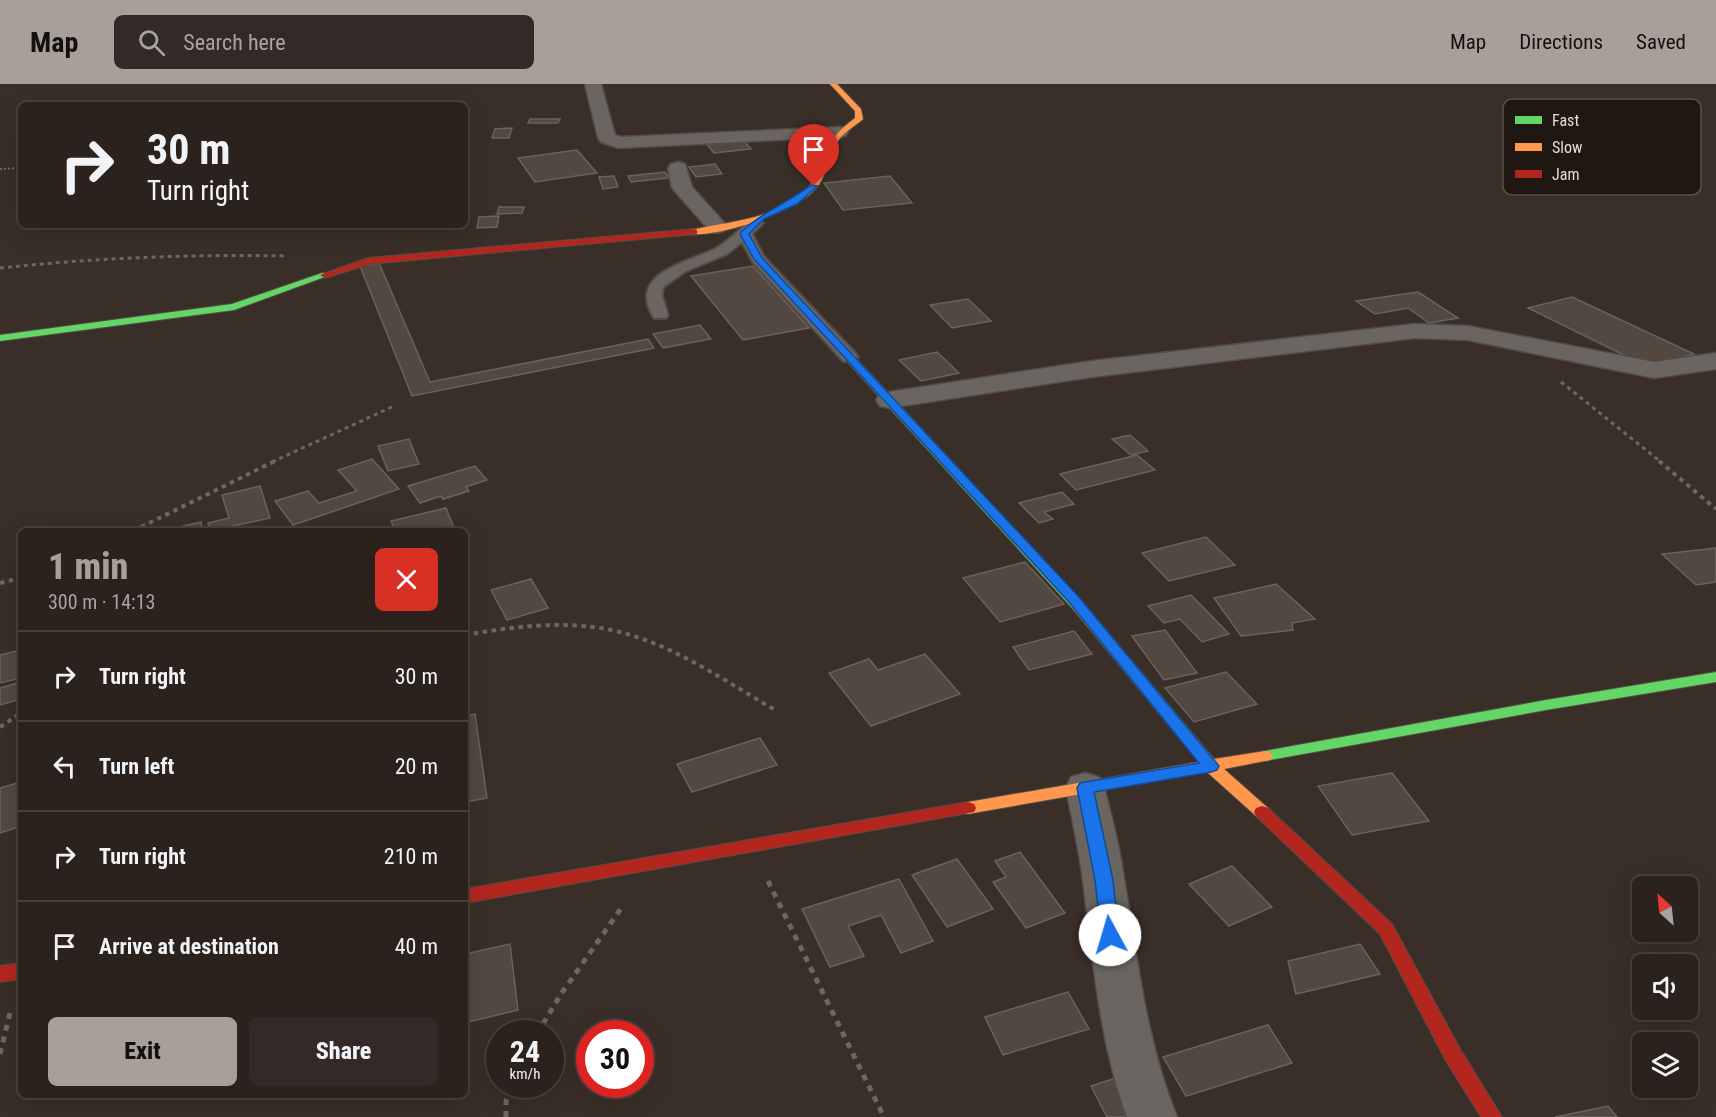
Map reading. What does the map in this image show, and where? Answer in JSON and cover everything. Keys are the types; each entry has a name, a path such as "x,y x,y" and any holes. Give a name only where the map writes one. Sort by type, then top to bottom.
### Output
{"street":[{"path":"593,84 608,138 618,142 839,132"},
{"path":"0,338 234,307 255,302 336,270 368,261 679,234 761,218 794,202 814,186 821,164 839,132 859,119 858,111 832,84"},
{"path":"678,168 682,188 717,227"},
{"path":"889,399 1092,369 1415,331 1468,333 1654,370 1716,361"},
{"path":"849,357 1073,598 1211,766 1310,855 1386,929 1453,1055 1492,1117"},
{"path":"468,895 1716,677"},
{"path":"1085,788 1104,880 1112,954 1138,1085 1152,1117"},
{"path":"0,974 18,971"}],"lane":[{"path":"660,315 654,296 656,285 681,268 722,251 745,234 761,218"},
{"path":"745,234 758,259 849,357"}],"path":[{"path":"0,169 18,168"},
{"path":"0,268 56,262 238,255 288,256"},
{"path":"1508,342 1625,432 1716,509"},
{"path":"139,528 246,474 394,406"},
{"path":"0,583 18,579"},
{"path":"468,635 528,627 581,626 624,633 668,651 775,710"},
{"path":"0,727 18,715"},
{"path":"750,846 884,1117"},
{"path":"545,1020 652,864"},
{"path":"506,1117 507,1098"}],"building":[{"path":"530,119 560,119 558,123 528,123"},
{"path":"512,128 509,138 492,138 495,129"},
{"path":"741,138 751,149 714,153 705,142"},
{"path":"577,150 597,173 535,182 518,158"},
{"path":"715,164 722,174 696,177 689,167"},
{"path":"665,172 669,178 631,182 628,176"},
{"path":"614,176 618,187 603,189 599,177"},
{"path":"890,176 912,203 843,210 824,183"},
{"path":"499,207 524,207 522,213 497,214"},
{"path":"499,216 497,227 477,228 479,217"},
{"path":"379,263 430,382 648,339 654,348 412,396 360,266"},
{"path":"753,266 809,328 743,340 691,276"},
{"path":"1418,292 1458,318 1429,323 1408,308 1375,314 1356,301"},
{"path":"1572,297 1694,354 1648,367 1528,308"},
{"path":"968,299 991,321 952,328 930,305"},
{"path":"700,325 711,339 663,348 653,334"},
{"path":"937,352 959,373 921,381 899,360"},
{"path":"1130,435 1148,451 1131,455 1112,439"},
{"path":"409,439 419,464 388,471 378,446"},
{"path":"1137,455 1155,470 1076,490 1060,474"},
{"path":"372,459 399,489 293,525 275,501 308,491 319,503 357,491 338,470"},
{"path":"475,466 487,480 466,487 469,491 443,499 441,496 420,503 408,486"},
{"path":"260,486 270,518 224,528 209,528 208,523 229,518 222,495"},
{"path":"1062,492 1074,504 1044,512 1053,519 1039,523 1019,503"},
{"path":"446,508 454,528 394,528 391,521"},
{"path":"201,522 202,528 176,528"},
{"path":"1206,537 1235,565 1169,581 1142,553"},
{"path":"1716,548 1716,582 1696,585 1662,554"},
{"path":"1025,562 1064,604 1000,622 963,578"},
{"path":"531,579 548,608 507,620 491,590"},
{"path":"1276,584 1315,619 1292,623 1293,630 1241,636 1214,598"},
{"path":"1191,595 1229,634 1202,642 1180,619 1164,623 1148,606"},
{"path":"1165,630 1197,673 1164,680 1132,636"},
{"path":"1074,631 1092,654 1029,670 1013,647"},
{"path":"18,651 18,679 0,683 0,655"},
{"path":"925,654 960,694 871,726 829,673 869,659 878,670"},
{"path":"1226,672 1257,704 1194,722 1165,688"},
{"path":"18,683 18,700 0,705 0,688"},
{"path":"475,714 487,798 468,801 468,715"},
{"path":"760,738 777,765 692,792 677,764"},
{"path":"1392,773 1429,821 1352,835 1318,786"},
{"path":"18,783 18,827 0,833 0,788"},
{"path":"1020,852 1065,913 1026,928 993,882 1006,877 995,861"},
{"path":"957,859 993,909 947,927 912,875"},
{"path":"1232,866 1272,907 1229,926 1189,884"},
{"path":"899,879 933,941 901,953 881,915 848,926 864,956 830,967 802,909"},
{"path":"510,944 518,1010 468,1022 468,953"},
{"path":"1360,944 1380,974 1296,994 1288,961"},
{"path":"1068,992 1089,1029 1003,1055 985,1017"},
{"path":"1268,1025 1292,1063 1186,1096 1163,1057"},
{"path":"1119,1077 1141,1117 1107,1117 1091,1086"},
{"path":"1608,1106 1617,1117 1555,1117"}],"traffic: fast":[{"path":"0,338 234,307 325,275"},
{"path":"849,357 1079,607"},
{"path":"1265,756 1716,677"}],"traffic: slow":[{"path":"694,232 775,212 804,196 814,186 834,140 859,119 858,111 833,84"},
{"path":"1079,607 1211,766 1262,812"},
{"path":"968,808 1265,756"}],"traffic: jam":[{"path":"325,275 368,261 694,232"},
{"path":"468,895 968,808"},
{"path":"1262,812 1386,929 1453,1055 1492,1117"},
{"path":"0,974 18,971"}],"route":[{"path":"814,186 794,202 761,218 745,234 758,259 1073,598 1211,766 1085,788 1104,880 1110,935"}]}
